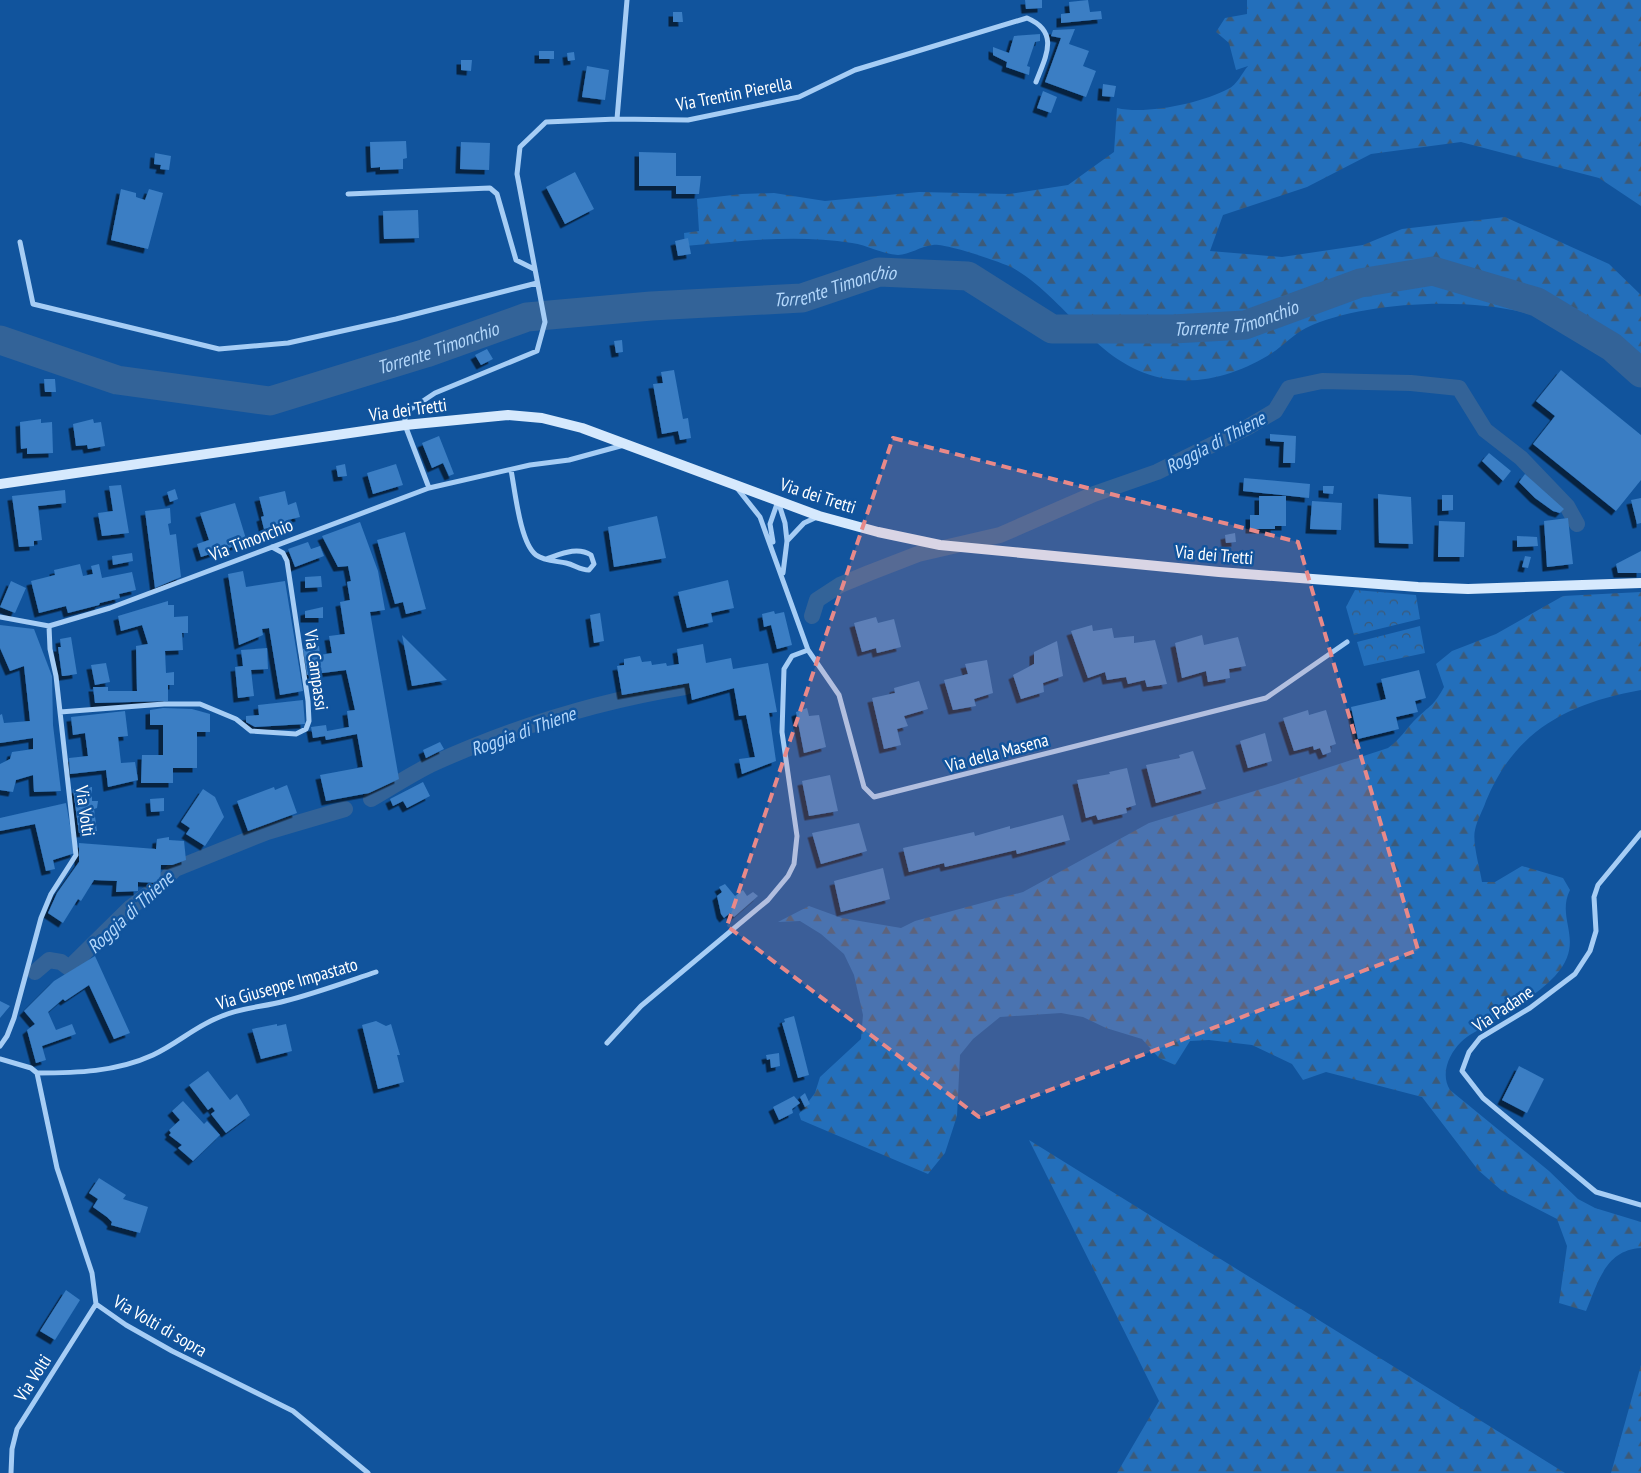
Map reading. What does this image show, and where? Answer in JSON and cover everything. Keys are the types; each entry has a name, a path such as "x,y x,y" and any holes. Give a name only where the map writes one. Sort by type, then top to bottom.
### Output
{"street":[{"path":"617,119 627,0"},
{"name":"Via Trentin Pierella","path":"405,425 405,413 435,393 537,350 545,322 517,174 520,147 546,122 617,119 688,120 798,97 855,70 1027,18 1037,22 1046,31 1048,40 1036,82"},
{"path":"348,194 490,188 497,194 516,260 534,269"},
{"path":"20,242 33,304 218,349 288,343 396,319 537,283"},
{"name":"Via dei Tretti","path":"0,484 405,425 508,415 561,422 626,444 819,516 878,532 940,545 1418,587 1478,589 1641,582"},
{"path":"405,425 429,488"},
{"name":"Via Timonchio","path":"0,617 48,626 110,608 429,488 530,465 569,460 626,444"},
{"path":"511,470 526,539 532,551 546,559 567,563 584,570 588,570 594,564 591,555 583,550 568,552 546,559"},
{"name":"Via della Masena","path":"735,485 760,517 783,576 808,650 839,695 866,792 874,798 1266,698 1348,642"},
{"name":"Via della Masena","path":"774,553 770,524 778,501"},
{"name":"Via della Masena","path":"778,501 785,523 787,542 783,556 783,576"},
{"path":"787,542 804,523 819,516"},
{"name":"Via Campassi","path":"60,712 164,704 200,704 236,719 251,731 296,734 306,729 309,721 308,701 287,561 283,553 272,546"},
{"name":"Via Volti","path":"0,1046 7,1036 14,1018 41,918 51,894 76,855 56,676 50,649 48,626"},
{"path":"607,1043 642,1006 768,900 788,876 794,864 797,836 782,732 784,669 792,656 808,650"},
{"name":"Via Padane","path":"1641,834 1598,885 1594,897 1596,931 1590,951 1575,974 1530,1008 1480,1038 1469,1052 1462,1070 1483,1098 1596,1192 1641,1205"},
{"name":"Via Giuseppe Impastato","path":"37,1073 70,1073 114,1068 154,1055 196,1028 221,1016 246,1007 284,1002 376,972"},
{"path":"0,1059 31,1068 37,1073"},
{"name":"Via Volti di sopra","path":"37,1073 57,1168 92,1273 96,1304 126,1325 172,1352 293,1411 368,1473"},
{"name":"Via Volti","path":"11,1473 12,1449 17,1429 96,1304"}],"highlighted area":[{"path":"893,438 1298,542 1418,950 979,1117 727,926"}],"green space":[{"path":"1247,0 1641,0 1641,206 1599,178 1461,142 1371,154 1307,187 1223,215 1210,251 1282,257 1363,245 1402,229 1505,217 1609,264 1641,295 1641,387 1588,343 1553,322 1527,313 1497,307 1464,304 1395,306 1332,318 1306,328 1272,353 1235,371 1195,380 1168,379 1144,373 1122,362 1085,332 1051,297 1013,268 960,250 933,245 898,255 852,243 810,239 748,240 685,246 684,233 699,231 697,199 774,193 825,201 919,192 1009,194 1068,185 1114,152 1117,108 1143,110 1174,106 1204,99 1234,85 1248,66 1236,70 1229,43 1216,32 1225,18 1247,14"},
{"path":"1355,590 1416,595 1420,619 1354,635 1346,607"},
{"path":"1641,592 1641,690 1590,703 1568,712 1547,724 1529,738 1512,756 1498,776 1477,823 1474,835 1482,882 1495,882 1522,866 1563,878 1570,890 1566,901 1570,941 1569,952 1555,976 1540,990 1461,1042 1453,1052 1446,1071 1447,1084 1450,1090 1549,1171 1578,1199 1595,1208 1641,1222 1641,1248 1629,1250 1611,1261 1599,1279 1586,1311 1559,1303 1567,1246 1557,1219 1501,1190 1478,1170 1422,1097 1326,1072 1303,1080 1292,1064 1252,1045 1209,1040 1190,1041 1175,1065 1159,1058 1142,1039 1106,1028 1083,1017 1061,1013 1000,1017 973,1039 960,1055 957,1116 945,1153 928,1174 801,1120 799,1114 815,1093 820,1077 861,1039 863,1015 854,975 844,954 821,934 800,921 778,922 809,906 842,918 901,928 915,921 1023,892 1149,823 1388,748 1432,704 1444,687 1436,664 1452,651 1496,634 1563,596"},
{"path":"1420,626 1425,653 1364,666 1357,642"},
{"path":"1029,1140 1565,1473 1117,1473 1159,1401"},
{"path":"1641,1365 1641,1473 1611,1473"}],"building":[{"path":"1025,0 1042,0 1042,8 1026,9"},
{"path":"1088,0 1090,12 1101,11 1102,19 1061,23 1061,14 1070,13 1069,2"},
{"path":"673,12 682,12 683,22 673,22"},
{"path":"1075,29 1069,44 1089,51 1083,66 1096,71 1086,97 1045,82 1061,38 1051,36 1053,30"},
{"path":"1040,34 1040,41 1035,42 1027,66 1030,67 1029,75 1006,67 1007,62 993,55 993,47 1009,53 1014,36"},
{"path":"539,51 554,51 554,59 539,59"},
{"path":"574,52 575,60 568,61 567,53"},
{"path":"461,60 472,60 471,71 461,70"},
{"path":"587,66 609,70 605,100 582,97"},
{"path":"1103,84 1116,86 1114,97 1102,96"},
{"path":"1043,91 1057,97 1051,113 1037,108"},
{"path":"406,141 407,158 403,159 403,169 380,170 380,167 371,168 370,142"},
{"path":"461,142 490,143 489,170 460,169"},
{"path":"639,152 676,153 676,176 701,176 699,194 676,194 676,186 639,186"},
{"path":"155,153 171,156 169,170 160,169 161,165 154,164"},
{"path":"575,172 594,209 565,224 546,187"},
{"path":"121,189 136,193 136,197 145,200 149,189 163,193 148,249 111,240"},
{"path":"418,210 419,238 384,239 383,211"},
{"path":"688,238 691,254 678,256 675,241"},
{"path":"622,340 623,352 616,353 614,341"},
{"path":"487,349 493,359 481,365 475,355"},
{"path":"674,370 683,419 688,418 691,438 680,440 678,431 662,434 653,384 663,383 661,372"},
{"path":"1561,370 1641,435 1641,480 1616,511 1533,444 1555,416 1536,401"},
{"path":"44,379 55,379 56,392 45,392"},
{"path":"41,419 41,423 52,422 53,453 27,454 27,448 21,449 20,422"},
{"path":"93,419 94,423 101,422 105,446 88,449 87,445 76,446 73,424"},
{"path":"1270,434 1296,436 1295,463 1283,463 1284,442 1270,441"},
{"path":"439,436 454,474 449,476 443,463 432,468 422,443"},
{"path":"1489,453 1511,471 1503,481 1482,461"},
{"path":"345,464 347,476 338,477 336,466"},
{"path":"396,464 403,485 373,494 367,473"},
{"path":"1525,474 1564,509 1560,513 1553,511 1535,498 1519,482"},
{"path":"1244,478 1310,484 1309,498 1243,491"},
{"path":"121,485 129,533 102,536 98,513 113,511 109,486"},
{"path":"1323,486 1334,486 1333,494 1323,493"},
{"path":"175,489 178,499 170,502 167,492"},
{"path":"65,490 66,503 38,506 42,540 34,541 34,546 19,547 12,496"},
{"path":"285,491 288,505 296,502 300,517 288,520 289,523 264,529 261,517 264,516 259,497"},
{"path":"1378,494 1411,497 1413,544 1379,543"},
{"path":"1442,495 1453,495 1453,510 1442,511"},
{"path":"1259,496 1286,496 1286,526 1275,526 1275,529 1250,529 1250,515 1259,515"},
{"path":"1641,498 1641,523 1637,524 1631,500"},
{"path":"1312,501 1342,503 1341,530 1310,529"},
{"path":"235,503 247,542 201,557 197,544 209,540 200,513"},
{"path":"170,508 171,523 168,524 170,535 176,534 181,577 155,588 145,511"},
{"path":"657,516 666,558 614,567 608,527"},
{"path":"1568,518 1573,564 1547,567 1544,521"},
{"path":"1439,521 1465,522 1464,557 1438,557"},
{"path":"360,522 378,571 385,610 370,612 399,779 369,793 326,801 320,775 363,767 357,734 326,740 325,736 313,738 311,727 326,725 327,731 349,727 347,711 355,710 346,670 307,675 303,649 319,646 320,655 332,653 329,636 345,634 340,602 350,600 347,582 351,581 348,566 338,567 322,536"},
{"path":"405,532 426,609 406,614 403,602 395,604 377,540"},
{"path":"1235,533 1236,542 1226,543 1225,535"},
{"path":"1517,536 1537,537 1538,546 1517,547"},
{"path":"308,542 311,549 320,546 324,556 295,567 288,549"},
{"path":"1641,551 1641,573 1618,573 1616,564"},
{"path":"132,553 133,561 113,565 112,556"},
{"path":"1525,556 1531,557 1528,568 1522,567"},
{"path":"80,564 83,576 93,574 91,566 99,564 102,578 132,572 136,590 119,594 120,598 68,613 66,606 39,613 31,581 55,575 54,570"},
{"path":"243,571 246,587 285,581 303,691 280,695 269,628 262,629 263,635 239,645 228,574"},
{"path":"321,576 322,587 305,588 305,577"},
{"path":"728,580 734,608 711,613 713,622 687,628 678,592"},
{"path":"11,581 26,588 15,613 0,607"},
{"path":"168,601 168,605 174,605 174,617 188,616 188,633 182,633 183,650 165,651 166,673 174,672 174,685 168,685 168,701 95,703 93,687 108,687 108,691 137,691 136,646 148,644 142,625 121,631 118,616"},
{"path":"323,607 323,618 305,618 305,611"},
{"path":"774,611 775,614 784,612 792,645 777,649 771,625 764,627 762,614"},
{"path":"600,613 604,641 594,643 590,615"},
{"path":"876,617 878,623 894,619 901,647 877,653 876,648 862,652 854,623"},
{"path":"0,625 34,629 52,676 53,725 61,791 34,792 33,775 16,780 13,792 0,790 0,764 10,759 12,752 33,749 33,738 0,743 0,715 2,714 4,723 30,721 24,666 10,671 0,648"},
{"path":"1092,625 1093,631 1112,628 1114,638 1134,636 1134,643 1155,640 1167,684 1147,687 1145,680 1128,684 1126,677 1107,680 1105,672 1088,678 1071,631"},
{"path":"402,635 447,680 412,686"},
{"path":"1202,635 1204,645 1238,637 1246,666 1229,669 1230,678 1208,682 1206,671 1182,678 1175,643"},
{"path":"71,637 77,674 62,676 58,647 61,647 60,639"},
{"path":"1057,641 1063,676 1043,683 1044,692 1021,699 1013,675 1034,664 1034,652"},
{"path":"703,644 706,663 731,658 733,669 768,663 777,712 769,713 776,761 742,774 739,759 755,757 746,715 739,716 734,688 692,700 689,683 622,695 617,666 624,665 624,659 640,656 642,662 651,661 652,665 666,663 667,666 679,664 677,649"},
{"path":"267,648 268,669 251,670 254,696 238,698 235,667 243,666 241,650"},
{"path":"987,660 993,693 974,699 976,706 953,710 944,680 968,674 965,664"},
{"path":"106,663 110,682 95,685 91,665"},
{"path":"1419,670 1426,698 1415,701 1418,712 1396,717 1399,729 1358,739 1351,707 1386,699 1381,679"},
{"path":"919,681 928,709 904,716 908,726 897,729 901,745 884,749 872,698 895,693 894,688"},
{"path":"303,700 305,724 255,727 246,722 246,716 259,715 258,705"},
{"path":"163,708 192,709 210,714 210,732 197,732 197,768 173,768 173,783 141,783 142,755 163,755 163,725 150,725 150,710"},
{"path":"807,708 809,716 819,715 826,747 804,753 796,712"},
{"path":"1308,710 1309,715 1326,710 1336,744 1330,746 1331,752 1323,755 1320,748 1314,750 1313,746 1294,751 1283,718"},
{"path":"125,711 128,736 118,737 121,763 135,762 138,780 108,787 106,770 70,774 69,758 88,756 85,733 73,735 71,717"},
{"path":"1265,733 1272,761 1248,768 1240,741"},
{"path":"440,742 444,749 426,758 423,750"},
{"path":"1193,751 1206,789 1156,803 1146,765 1180,758 1179,755"},
{"path":"1127,768 1136,805 1126,808 1127,813 1098,820 1096,815 1086,818 1077,780 1110,774 1109,772"},
{"path":"830,775 838,811 809,816 802,781"},
{"path":"423,782 430,796 407,808 403,801 393,806 390,799"},
{"path":"287,785 297,813 248,831 237,801 274,787 275,790"},
{"path":"92,787 92,801 98,801 97,808 94,809 97,831 79,833 73,789"},
{"path":"203,789 215,797 224,817 205,846 186,834 190,828 181,822"},
{"path":"164,798 164,811 151,812 150,799"},
{"path":"66,803 75,853 53,860 55,869 46,871 35,824 0,831 0,818"},
{"path":"1063,815 1070,840 1017,854 1016,850 945,867 944,863 909,872 903,848 974,832 975,836 1010,826 1010,829"},
{"path":"859,823 867,851 821,864 812,833"},
{"path":"169,837 169,840 184,841 186,860 172,865 161,865 160,883 138,882 138,891 116,892 117,881 94,880 81,901 78,899 63,923 48,913 57,893 79,862 79,843 156,849 157,839"},
{"path":"883,868 890,899 841,912 834,881"},
{"path":"725,884 735,896 743,890 747,896 753,892 758,896 734,917 730,913 724,918 721,914 717,896 722,892 719,887"},
{"path":"95,956 130,1033 114,1039 89,985 65,1001 63,999 48,1012 56,1030 72,1024 76,1034 42,1046 46,1060 36,1063 27,1030 35,1024 24,1011 54,981"},
{"path":"0,1001 10,1006 0,1018"},
{"path":"794,1016 809,1075 798,1078 782,1023 785,1022 784,1019"},
{"path":"376,1021 386,1026 391,1024 400,1055 397,1055 404,1082 378,1089 362,1025"},
{"path":"277,1024 277,1026 286,1024 292,1051 261,1059 252,1029"},
{"path":"779,1053 780,1066 771,1068 770,1059 767,1060 766,1055"},
{"path":"1519,1066 1544,1079 1527,1113 1502,1100"},
{"path":"208,1071 230,1100 237,1094 250,1115 226,1133 211,1114 215,1111 212,1107 208,1110 189,1085"},
{"path":"805,1093 810,1104 805,1107 800,1097"},
{"path":"794,1096 800,1103 792,1109 793,1113 779,1120 773,1107"},
{"path":"183,1101 204,1124 207,1121 220,1135 193,1161 178,1148 182,1145 169,1135 171,1133 169,1130 180,1120 172,1111"},
{"path":"99,1178 126,1195 123,1199 148,1207 140,1233 111,1225 112,1222 107,1217 93,1207 98,1199 89,1193"},
{"path":"66,1290 80,1300 55,1340 40,1331"}],"waterway":[{"name":"Torrente Timonchio","path":"0,340 117,380 270,401 426,353 527,317 651,306 802,298 879,272 968,276 1052,329 1173,329 1245,325 1360,283 1433,271 1537,302 1612,347 1641,373"},
{"name":"Roggia di Thiene","path":"812,616 817,600 840,585 918,554 1000,535 1094,494 1157,472 1248,427 1275,411 1289,388 1322,381 1411,383 1459,388 1485,430 1521,458 1567,506 1577,524"},
{"name":"Roggia di Thiene","path":"371,799 430,765 492,739 587,708 685,687"},
{"name":"Roggia di Thiene","path":"35,972 49,960 61,962 69,968 131,907 161,884 175,869 267,832 345,809"}]}
